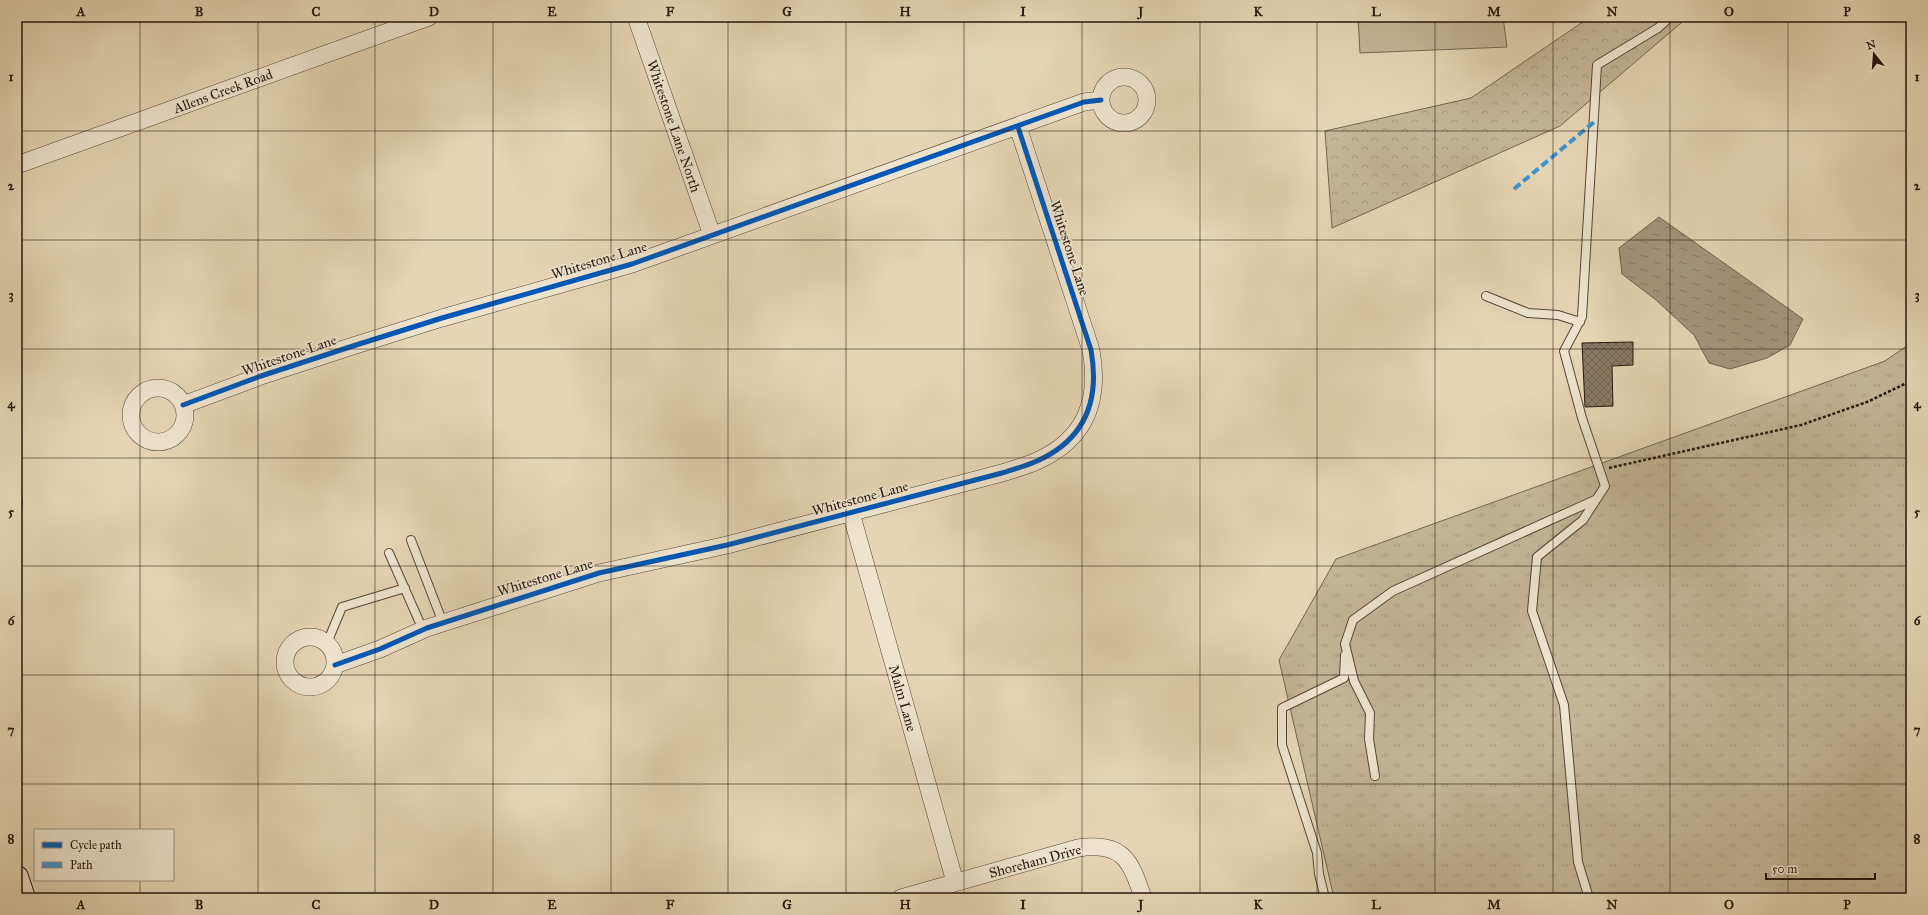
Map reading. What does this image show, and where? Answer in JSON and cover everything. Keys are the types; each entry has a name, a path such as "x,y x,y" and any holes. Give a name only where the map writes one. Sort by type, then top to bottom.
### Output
{"main road":[{"path":"17,877 24,898"}],"street":[{"name":"Allens Creek Road","path":"17,165 429,17"},
{"name":"Whitestone Lane North","path":"636,17 712,235"},
{"name":"Whitestone Lane","path":"183,405 261,376 356,345 442,318 632,264 1084,102 1101,100"},
{"name":"Whitestone Lane","path":"335,664 380,649 442,623 599,573 727,545 1002,473 1037,461 1050,454 1072,437 1088,412 1093,396 1095,381 1091,350 1018,126"},
{"name":"Malm Lane","path":"851,513 955,882"},
{"path":"310,637 318,638 327,643 334,656 335,664 334,672 328,679 313,687 304,687 297,684 290,678 286,671 285,655 294,641 310,637"},
{"name":"Shoreham Drive","path":"901,898 1078,848 1095,845 1108,847 1119,853 1128,861 1134,871 1142,898"}],"lane":[{"path":"1588,898 1578,862 1564,705 1532,610 1537,558 1583,520 1605,486 1582,418 1564,351 1582,317 1597,65 1658,28 1670,17"},
{"path":"1486,296 1528,313 1558,315 1580,322"},
{"path":"17,498 17,512"},
{"path":"1325,898 1319,874 1317,853 1282,745 1282,708 1344,678 1345,644 1353,620 1393,591 1595,500"},
{"path":"411,540 442,623"},
{"path":"389,553 423,630"},
{"path":"327,643 342,607 405,588"},
{"path":"1345,644 1354,681 1370,713 1369,739 1375,776"}],"path":[{"path":"1599,471 1650,458 1801,425 1867,402 1911,381"}],"green space":[{"path":"1358,17 1503,17 1507,47 1360,53"},
{"path":"1590,17 1688,17 1560,126 1332,228 1325,131 1471,98"},
{"path":"1911,343 1911,898 1334,898 1279,660 1336,559 1885,361"}],"water":[{"path":"1659,217 1803,319 1790,345 1767,358 1730,369 1709,363 1694,335 1656,300 1622,274 1619,248"}],"building":[{"path":"1633,342 1633,365 1612,366 1613,406 1585,407 1582,343"}],"marked path":[{"path":"1514,189 1594,122"}],"cycle path":[{"path":"183,405 261,376 356,345 442,318 632,264 1084,102 1101,100"},
{"path":"335,665 380,649 427,628 599,573 727,545 1002,473 1037,461 1054,452 1078,429 1086,416 1091,401 1093,368 1091,350 1018,127"}]}
